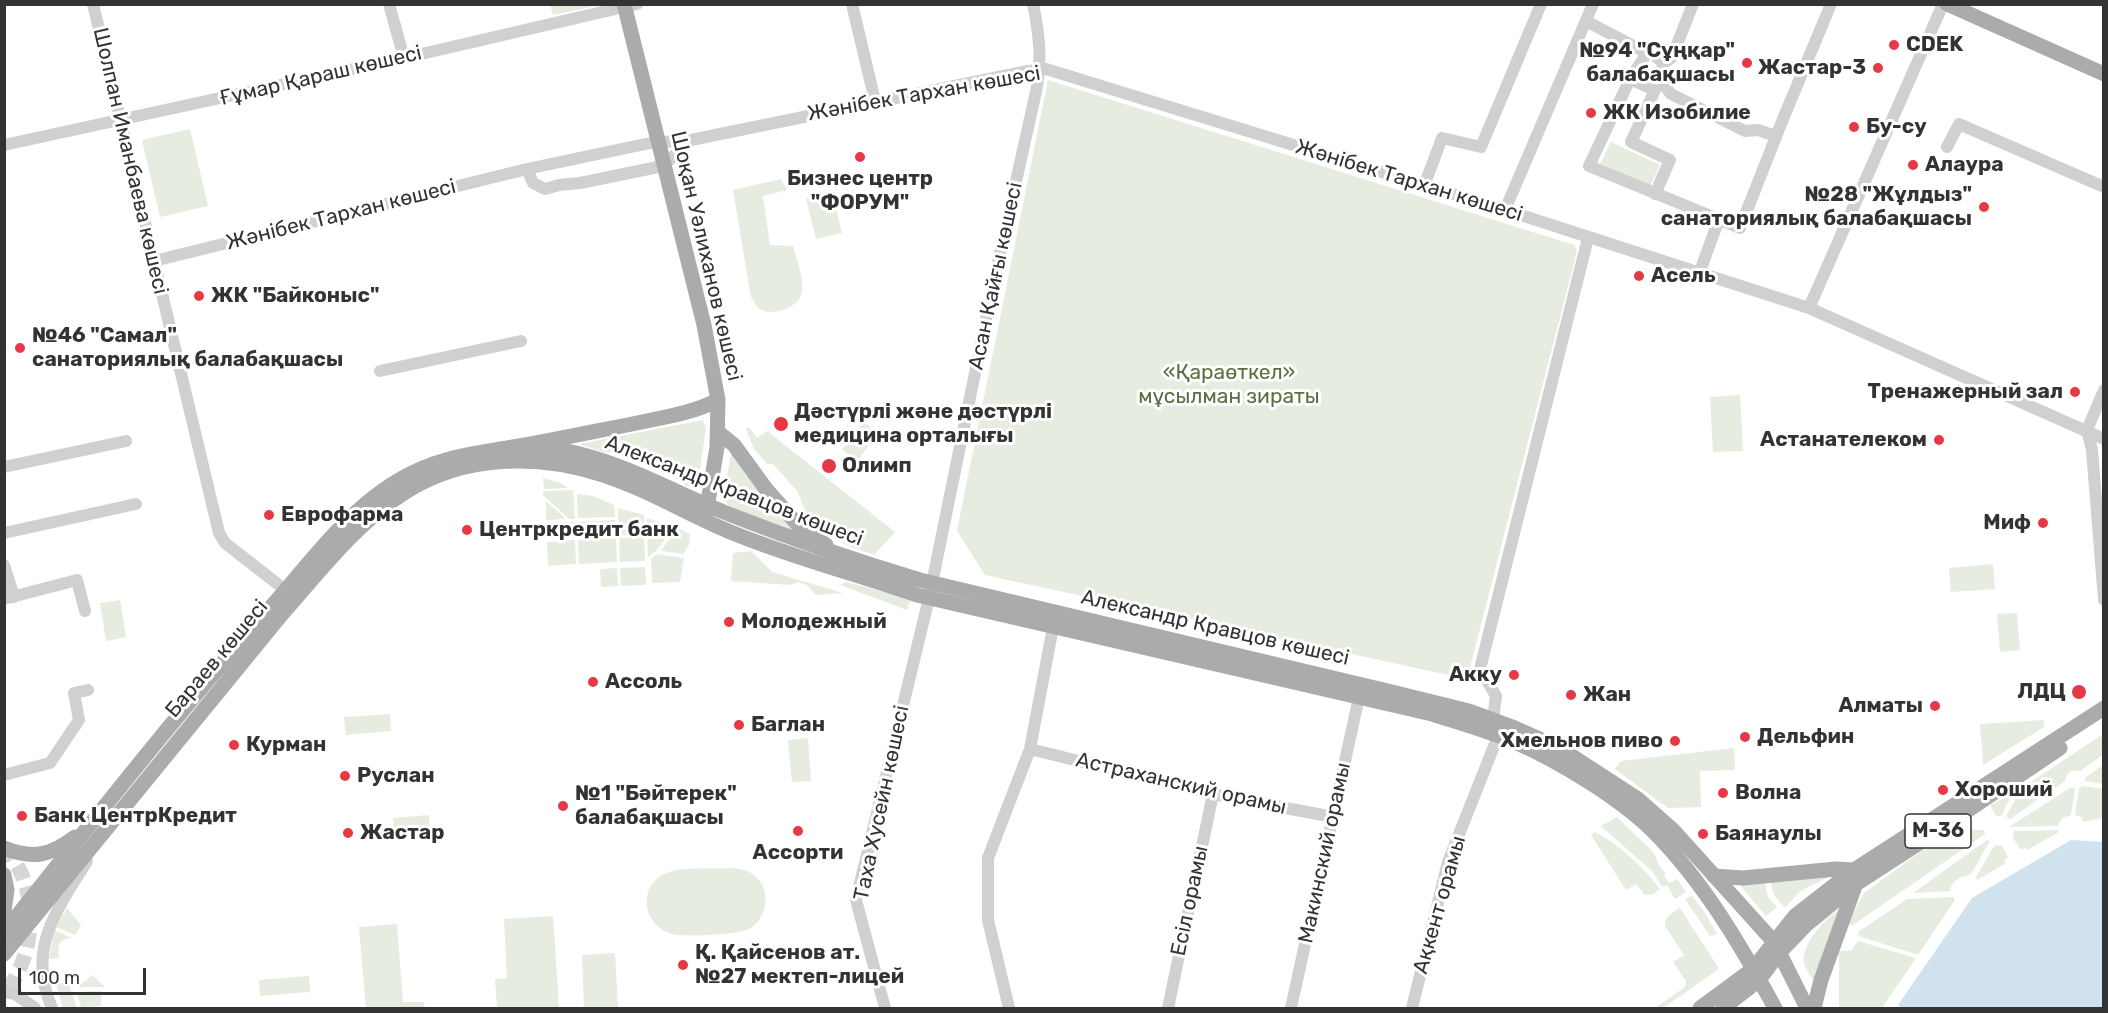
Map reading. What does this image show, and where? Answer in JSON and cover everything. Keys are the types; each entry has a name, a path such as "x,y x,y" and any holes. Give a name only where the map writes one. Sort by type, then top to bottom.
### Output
{"main road":[{"path":"1945,4 2103,74"},
{"path":"1965,4 2103,64"},
{"name":"Шоқан Уәлиханов көшесі","path":"629,5 657,142 704,325 718,400 714,471 706,512"},
{"path":"512,454 675,415 704,407 718,400"},
{"path":"718,432 734,445 766,489 799,526 843,557"},
{"name":"Александр Кравцов көшесі","path":"512,454 602,474 706,512 843,557 930,590 1053,627 1432,714 1498,736 1556,762 1620,805 1652,831 1681,862 1724,920 1775,1008"},
{"name":"Бараев көшесі","path":"4,932 92,823 144,769 321,559 379,512 419,484 512,454"},
{"name":"Александр Кравцов көшесі","path":"706,512 727,531 833,569 1381,689 1469,711 1558,747 1638,799 1673,830 1776,947 1807,1008"},
{"name":"M-36","path":"1723,1008 1756,975 1776,947 1806,926 1855,877 2103,708"},
{"name":"M-36","path":"1855,877 1930,836 2103,718"},
{"name":"Бараев көшесі","path":"4,954 111,823 144,769"},
{"path":"5,847 28,855 49,852 60,847 92,823"},
{"path":"1714,876 1743,878 1836,869 1855,877 1814,1008"},
{"path":"4,875 7,890 4,911"},
{"name":"M-36","path":"1700,1008 1756,975"}],"street":[{"name":"Шолпан Иманбаева көшесі","path":"93,4 219,533 225,543 291,594"},
{"path":"389,4 404,58"},
{"path":"852,4 875,101"},
{"name":"Асан Қайғы көшесі","path":"930,590 1040,69 1039,35 1033,4"},
{"path":"1424,186 1442,138 1481,147 1541,4"},
{"path":"1505,210 1593,4"},
{"path":"1586,21 1662,61 1667,61 1672,57 1693,4"},
{"path":"1647,53 1630,79 1590,166 1740,228 1831,4"},
{"path":"1809,308 1945,4"},
{"name":"Ғұмар Қараш көшесі","path":"4,145 404,58 629,5"},
{"path":"1662,61 1664,85 1671,94 1745,131 1758,130 1776,136"},
{"name":"Жәнібек Тархан көшесі","path":"154,261 527,169 657,142 692,140 1040,69 1505,210 1809,308 2103,439"},
{"path":"1630,79 1655,90 1631,141 1670,160 1655,194"},
{"path":"1947,147 1959,124 2103,187"},
{"name":"Жәнібек Тархан көшесі","path":"663,166 692,140"},
{"path":"527,169 533,183 545,189 663,166"},
{"path":"1699,273 1719,219"},
{"path":"1493,720 1496,696 1480,669 1588,238"},
{"path":"380,371 521,341"},
{"path":"2103,390 2087,430 2092,450 2103,600"},
{"path":"4,467 126,441"},
{"path":"5,531 136,504"},
{"path":"4,565 9,598 77,580 85,611"},
{"name":"Таха Хусейн көшесі","path":"885,1008 856,900 930,590"},
{"path":"1010,1008 988,920 988,858 1030,749 1053,627"},
{"path":"4,775 50,763 79,720 74,693 88,690"},
{"name":"Макинский орамы","path":"1291,1008 1359,697"},
{"name":"Ақкент орамы","path":"1412,1008 1448,862 1498,736"},
{"name":"Астраханский орамы","path":"1030,749 1213,794 1333,817"},
{"name":"Есіл орамы","path":"1168,1008 1213,794"},
{"path":"52,1008 42,972 44,945 49,926 57,908 111,823"},
{"path":"4,992 15,994 35,1008"}],"green space":[{"path":"550,4 600,4 600,5 553,15"},
{"name":"«Қараөткел» мұсылман зираты","path":"1048,80 1574,245 1577,251 1467,679 985,575 957,531"},
{"path":"190,129 208,206 160,217 142,140"},
{"path":"1611,142 1660,165 1649,188 1600,164"},
{"path":"781,179 787,190 763,196 770,245 793,246 801,275 802,292 791,306 771,312 760,309 751,297 733,190"},
{"path":"822,194 823,198 833,197 842,233 816,239 806,199"},
{"path":"1740,395 1743,451 1713,452 1710,397"},
{"path":"703,420 706,428 698,482 688,487 664,468 625,452 603,452 579,444"},
{"path":"863,422 878,433 857,461 842,450"},
{"path":"749,427 757,438 767,431 895,532 874,555 846,545 806,513 797,491 773,464 767,464 754,449 746,429"},
{"path":"732,449 760,492 795,531 729,506 723,498"},
{"path":"543,478 561,483 568,488 544,489"},
{"path":"573,490 575,519 569,519 543,495 543,491"},
{"path":"577,494 593,496 614,505 615,517 578,518"},
{"path":"546,501 566,519 546,520"},
{"path":"618,508 644,515 644,533 619,535"},
{"path":"647,518 672,526 670,532 647,533"},
{"path":"615,520 615,536 578,537 577,522"},
{"path":"575,522 576,538 547,539 546,523"},
{"path":"677,528 690,534 689,545 683,554 661,551"},
{"path":"669,534 657,550 648,557 647,536"},
{"path":"644,537 645,561 620,562 619,538"},
{"path":"616,538 617,562 579,564 578,540"},
{"path":"575,540 576,564 548,566 547,542"},
{"path":"751,551 772,572 843,593 816,595 807,585 798,582 791,585 731,581 733,553"},
{"path":"657,554 684,558 680,582 652,583 651,559"},
{"path":"1993,564 1995,589 1951,592 1949,568"},
{"path":"645,567 646,585 621,586 620,568"},
{"path":"617,568 618,586 601,587 600,569"},
{"path":"846,582 911,599 907,610 840,585"},
{"path":"120,600 126,637 106,641 100,603"},
{"path":"2017,613 2020,650 2000,652 1997,614"},
{"path":"390,714 391,731 346,735 344,717"},
{"path":"2044,720 2044,727 1983,765 1980,724"},
{"path":"2103,734 2103,755 2080,771 2070,772 2065,781 2010,819 2006,816 2022,788"},
{"path":"808,738 811,781 792,782 788,740"},
{"path":"1734,748 1735,770 1700,771 1701,807 1668,808 1615,769 1621,761"},
{"path":"2103,765 2103,784 2085,781 2085,778"},
{"path":"2083,786 2103,789 2103,818 2083,822 2081,817 2075,815 2079,789"},
{"path":"2070,788 2075,788 2071,815 2062,818 2058,826 2009,827"},
{"path":"2012,794 2001,816 1996,816 1990,805"},
{"path":"429,815 430,833 395,837 393,818"},
{"path":"1617,817 1654,853 1669,883 1677,879 1686,892 1675,899 1667,885 1662,887 1653,872 1601,826"},
{"path":"1952,829 1984,830 1985,834 1853,925 1847,924 1864,893"},
{"path":"2058,830 2059,832 2027,850 2025,847 2021,850 2013,838 2014,831"},
{"path":"1594,832 1612,842 1630,857 1660,889 1653,894 1645,895 1636,884 1626,890 1591,835"},
{"path":"1987,840 1990,841 1971,874 1954,882 1950,891 1913,893"},
{"path":"2001,845 2008,857 2004,860 2006,863 1977,880 1976,877 1994,846"},
{"path":"733,868 754,875 763,888 764,911 749,929 726,934 680,935 669,933 652,920 648,911 649,891 654,881 664,874 688,869"},
{"path":"1834,874 1799,892 1785,908 1774,895 1770,881"},
{"path":"1738,883 1765,883 1768,897 1777,907 1766,916"},
{"path":"1692,896 1717,934 1710,936 1685,899"},
{"path":"1953,897 1955,900 1918,955 1859,936 1858,932 1907,899"},
{"path":"67,908 81,925 75,935 56,927"},
{"path":"1680,908 1719,969 1663,1008 1655,1008 1685,987 1686,981 1673,962 1684,955 1665,926 1669,915"},
{"path":"1840,909 1816,985 1804,964 1806,948 1821,925"},
{"path":"553,916 559,1008 497,1008 495,979 507,978 504,919"},
{"path":"397,924 403,1002 424,1002 424,1008 366,1008 359,927"},
{"path":"54,930 72,938 61,941 59,958 49,959"},
{"path":"1858,941 1916,958 1882,1008 1839,1008 1839,951 1851,951"},
{"path":"615,953 618,1008 584,1008 582,955"},
{"path":"92,975 105,987 78,987"},
{"path":"309,976 310,992 260,996 259,980"},
{"path":"68,982 77,1008 63,1008 56,984"},
{"path":"101,991 101,1006 81,1007 77,992"}],"water":[{"path":"2071,840 2103,842 2103,1008 1901,1008 1898,1005 1972,898"}],"tunnel":[{"path":"4,847 16,863 24,881 29,900 30,920 23,960 4,994"}],"place":[{"name":"CDEK","path":"1894,45"},
{"name":"№94 \"Сұңқар\" балабақшасы","path":"1747,63"},
{"name":"Жастар-3","path":"1878,68"},
{"name":"ЖК Изобилие","path":"1591,113"},
{"name":"Бу-су","path":"1854,127"},
{"name":"Бизнес центр \"ФОРУМ\"","path":"860,157"},
{"name":"Алаура","path":"1913,165"},
{"name":"№28 \"Жұлдыз\" санаториялық балабақшасы","path":"1984,207"},
{"name":"Асель","path":"1639,276"},
{"name":"ЖК \"Байконыс\"","path":"199,296"},
{"name":"№46 \"Самал\" санаториялық балабақшасы","path":"20,348"},
{"name":"Тренажерный зал","path":"2075,392"},
{"name":"Дәстүрлі және дәстүрлі медицина орталығы","path":"781,424"},
{"name":"Астанателеком","path":"1939,440"},
{"name":"Олимп","path":"829,466"},
{"name":"Еврофарма","path":"269,515"},
{"name":"Миф","path":"2043,523"},
{"name":"Центркредит банк","path":"467,530"},
{"name":"Молодежный","path":"729,622"},
{"name":"Акку","path":"1514,675"},
{"name":"Ассоль","path":"593,682"},
{"name":"ЛДЦ","path":"2079,692"},
{"name":"Жан","path":"1571,695"},
{"name":"Алматы","path":"1935,706"},
{"name":"Баглан","path":"739,725"},
{"name":"Дельфин","path":"1745,737"},
{"name":"Хмельнов пиво","path":"1675,741"},
{"name":"Курман","path":"234,745"},
{"name":"Руслан","path":"345,776"},
{"name":"Хороший","path":"1943,790"},
{"name":"Волна","path":"1723,793"},
{"name":"№1 \"Бәйтерек\" балабақшасы","path":"563,806"},
{"name":"Банк ЦентрКредит","path":"22,816"},
{"name":"Ассорти","path":"798,831"},
{"name":"Жастар","path":"348,833"},
{"name":"Баянаулы","path":"1703,834"},
{"name":"Қ. Қайсенов ат. №27 мектеп-лицей","path":"683,965"}]}
